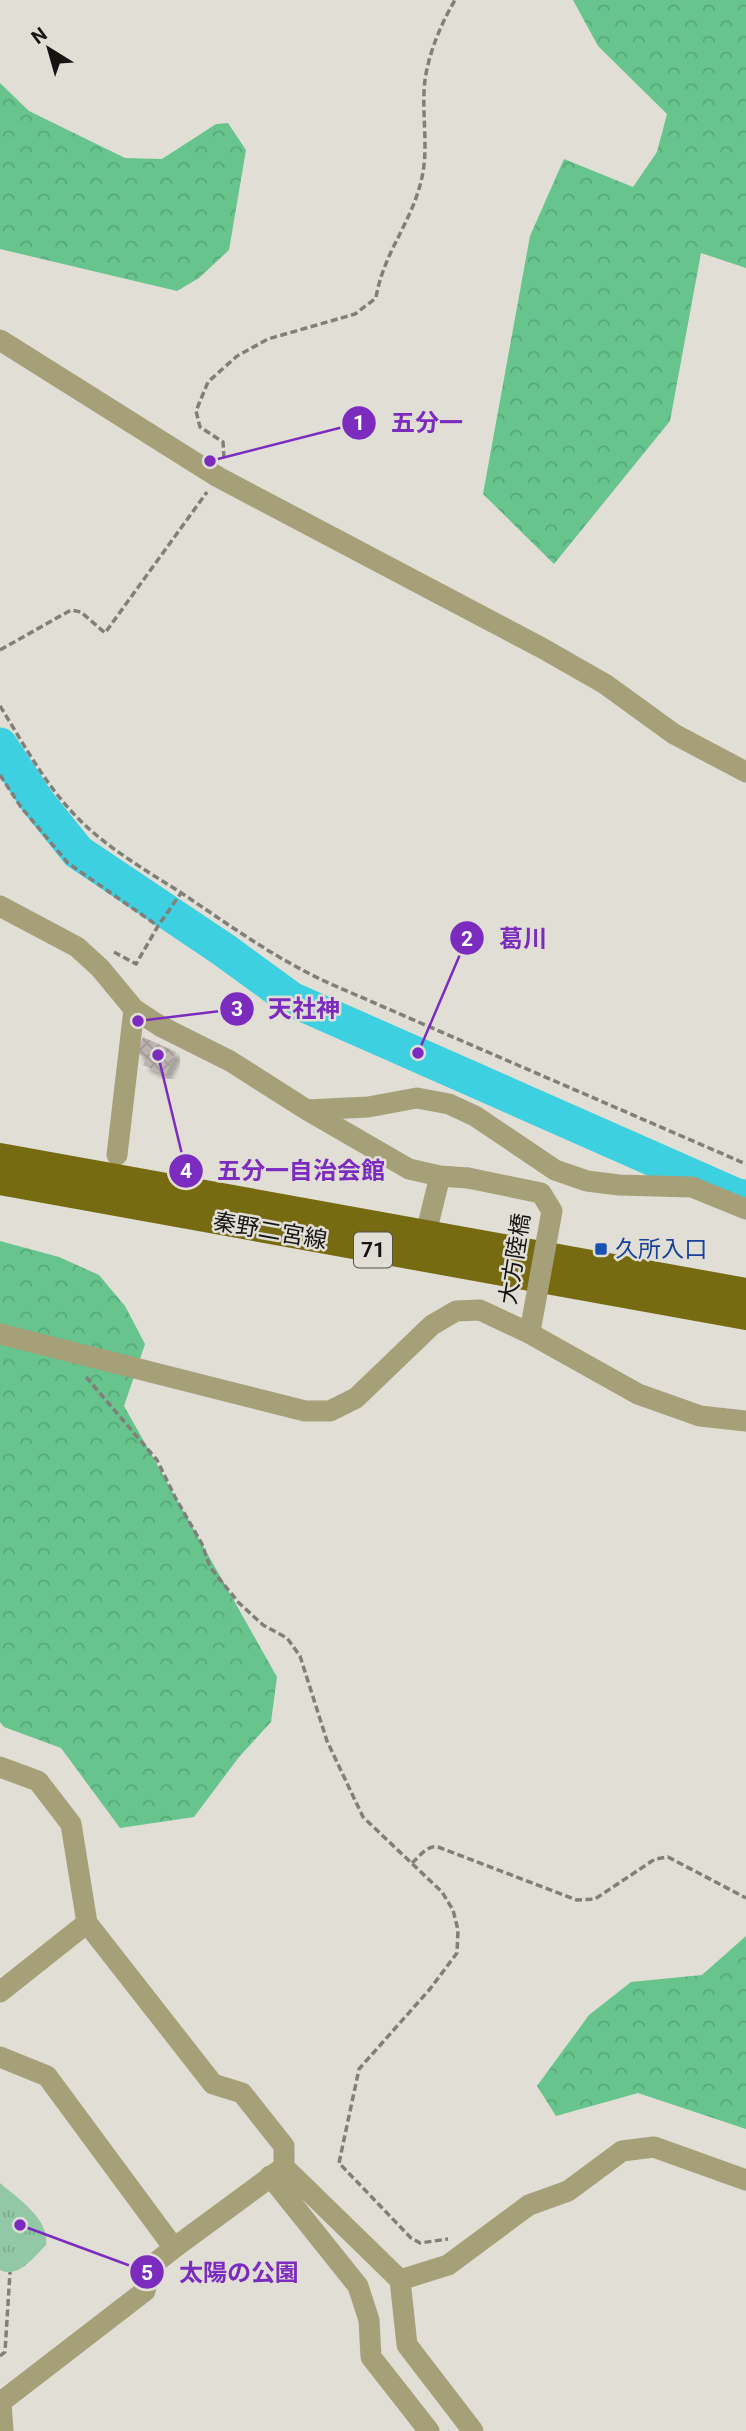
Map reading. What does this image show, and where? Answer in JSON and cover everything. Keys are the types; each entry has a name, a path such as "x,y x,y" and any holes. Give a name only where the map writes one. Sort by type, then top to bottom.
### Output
{"main road":[{"name":"秦野二宮線","path":"0,1156 746,1291"},
{"name":"秦野二宮線","path":"0,1182 746,1317"}],"street":[{"path":"0,340 218,477 542,648 605,684 674,734 746,772"},
{"name":"大方陸橋","path":"0,906 77,947 100,968 134,1009 160,1026 230,1061 307,1110 409,1169 541,1193 552,1210 530,1329"},
{"path":"117,1155 134,1009"},
{"path":"307,1110 368,1107 417,1098 449,1104 475,1116 555,1170 587,1181 619,1185 692,1186 746,1209"},
{"path":"426,1233 440,1176"},
{"path":"0,1334 304,1411 330,1410 356,1398 432,1325 457,1311 480,1310 530,1329 638,1394 700,1416 746,1421"},
{"path":"0,1767 38,1781 71,1824 87,1923 213,2084 242,2093 284,2146 277,2172 150,2267 145,2291 1,2402 3,2431"},
{"path":"0,1992 87,1923"},
{"path":"0,2057 47,2076 174,2248"},
{"path":"400,2280 447,2265 529,2205 568,2190 622,2151 654,2147 746,2180"},
{"path":"277,2172 400,2280 407,2345 473,2431"},
{"path":"277,2172 358,2286 369,2320 371,2357 429,2431"}],"path":[{"path":"0,650 71,610 81,612 105,633 218,477 225,455 223,442 200,427 196,411 208,382 237,356 268,339 355,314 376,298 379,276 413,206 422,176 425,80 435,41 455,0"},
{"path":"0,706 55,792 71,811 111,846 297,969 746,1164"},
{"path":"0,775 21,807 68,863 158,926 181,894"},
{"path":"64,1351 157,1460 202,1544 210,1567 238,1602 263,1625 287,1638 300,1656 327,1741 363,1817 442,1892 453,1910 458,1930 457,1953 430,1989 359,2069 339,2164 411,2238 420,2243 434,2243 456,2237"},
{"path":"412,1863 427,1849 438,1847 577,1900 595,1899 655,1859 668,1857 746,1898"},
{"path":"0,2356 5,2352 10,2272"}],"green space":[{"path":"573,0 746,0 746,268 701,253 670,421 554,564 483,494 530,236 564,159 633,187 657,152 667,114 598,46"},
{"path":"0,83 29,111 125,158 162,159 216,124 228,123 246,150 229,250 199,278 177,291 0,249"},
{"path":"0,1241 59,1257 99,1275 125,1306 145,1344 124,1406 277,1677 271,1722 239,1757 194,1817 120,1828 61,1748 4,1727 0,1722"},
{"path":"746,1936 746,2129 638,2093 556,2116 537,2086 589,2015 631,1982 702,1975"},
{"path":"0,2183 31,2210 46,2235 46,2245 31,2261 13,2272 0,2270"}],"building":[{"path":"143,1037 176,1052 165,1075 143,1065 146,1058 136,1053"}],"waterway":[{"path":"0,745 37,801 78,852 224,950 291,999 737,1196 746,1197"}],"place":[{"name":"五分一","path":"210,461"},
{"name":"天社神","path":"138,1021"},
{"name":"葛川","path":"418,1053"},
{"name":"五分一自治会館","path":"158,1055"},
{"name":"久所入口","path":"601,1249"},
{"name":"太陽の公園","path":"20,2225"}]}
